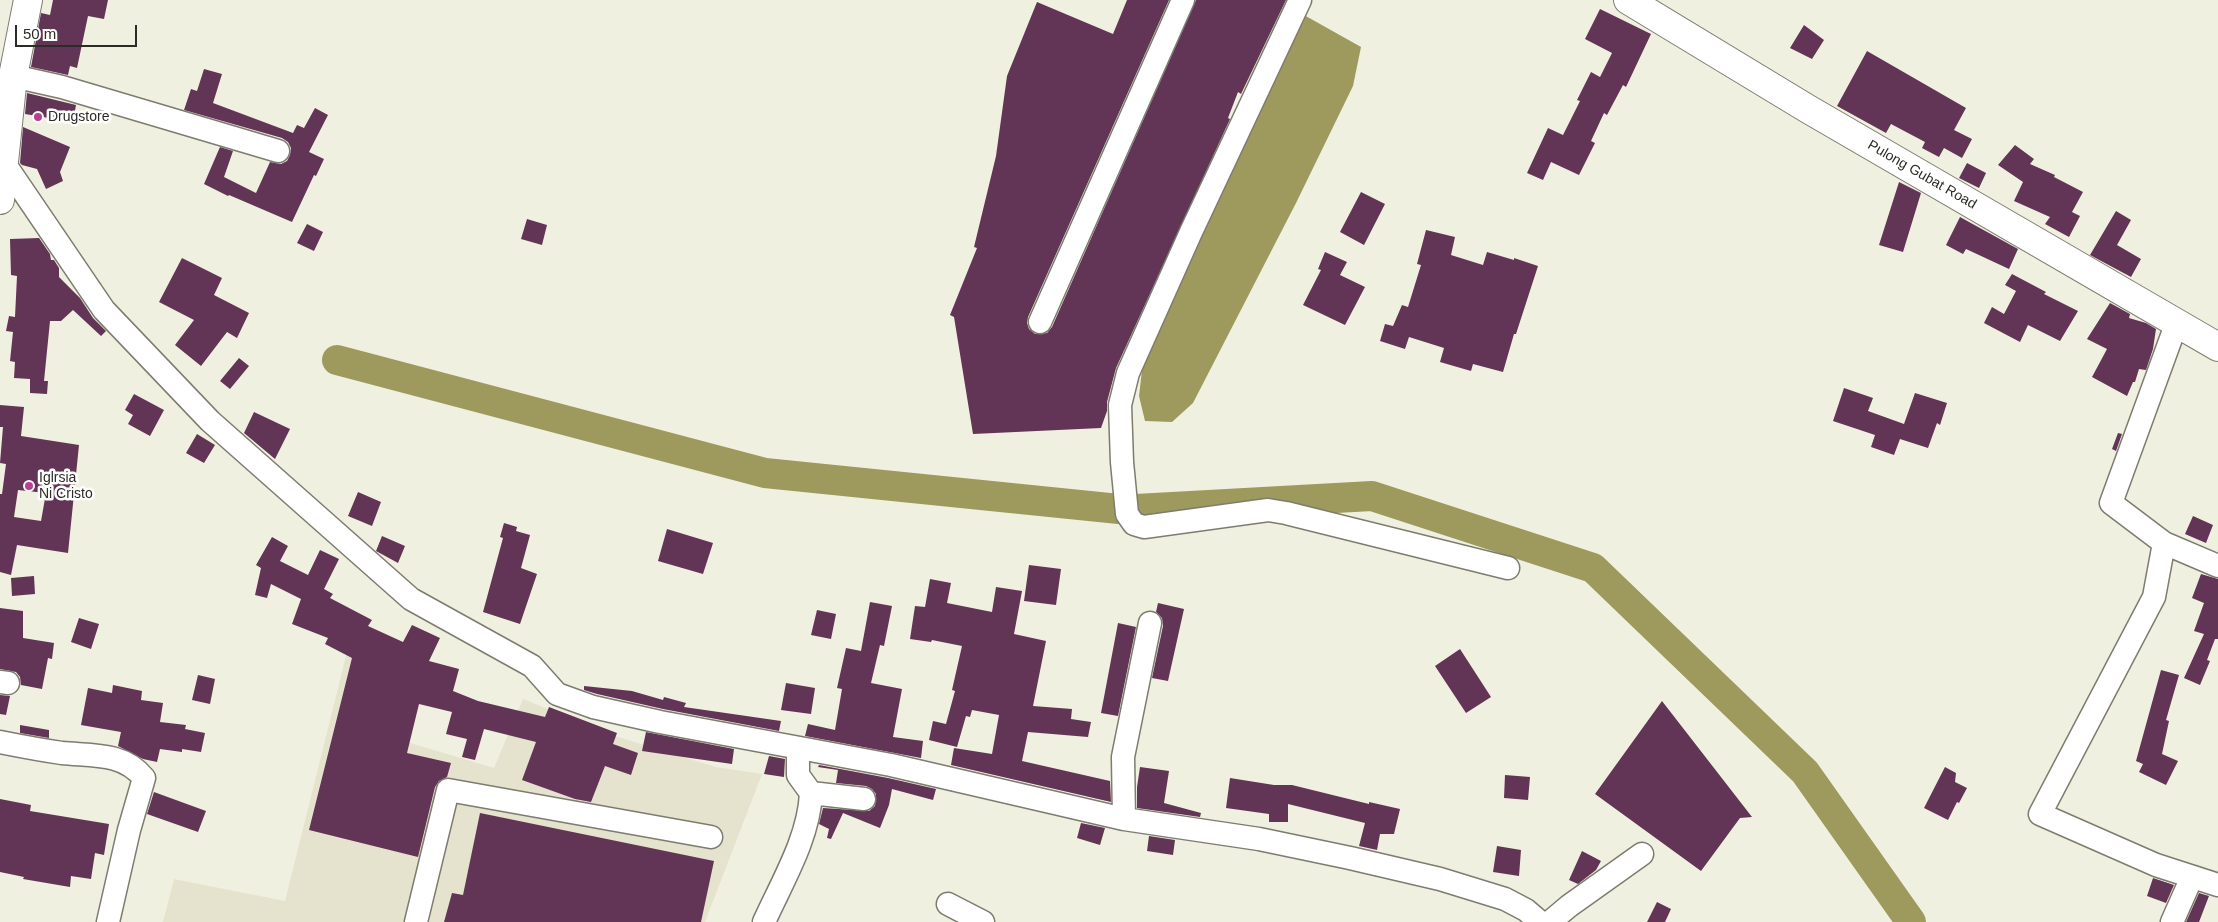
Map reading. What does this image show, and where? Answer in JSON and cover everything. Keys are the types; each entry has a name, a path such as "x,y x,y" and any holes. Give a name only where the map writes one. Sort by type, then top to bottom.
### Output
{"main road":[{"path":"0,200 2,159 13,76 28,0"},
{"name":"Pulong Gubat Road","path":"1628,0 1808,109 2218,346"}],"street":[{"path":"1040,322 1183,0"},
{"path":"1300,0 1195,224 1128,373 1120,405 1122,462 1127,514 1134,524 1144,528 1268,510 1508,568"},
{"path":"13,76 62,87 278,151"},
{"path":"2,159 104,310 210,421 411,599 532,666 557,694 593,707 891,766 1124,819 1259,839 1350,858 1440,879 1505,899 1513,914 1540,922"},
{"path":"2177,322 2110,503 2164,543 2218,566"},
{"path":"2164,543 2154,597 2040,814 2156,865 2218,885"},
{"path":"1124,819 1123,757 1150,623"},
{"path":"0,742 61,753 111,757 135,767 144,778 129,830 108,922"},
{"path":"764,922 798,847 811,805 811,793 798,775 798,748"},
{"path":"416,922 448,790 711,837"},
{"path":"811,793 864,799"},
{"path":"1550,922 1569,906 1642,854"},
{"path":"2172,922 2192,877"},
{"path":"948,904 983,922"}],"shaded area":[{"path":"1304,15 1361,47 1353,86 1296,203 1193,403 1172,422 1145,421 1139,396 1143,361"},
{"path":"347,652 408,670 397,739 494,768 523,699 615,736 716,767 762,774 705,922 163,922 174,879 285,901"}],"building":[{"path":"53,0 108,0 104,19 88,16 77,68 70,66 68,75 31,67 41,13 50,15"},
{"path":"1127,0 1169,0 1028,317 1029,329 1035,334 1047,333 1052,327 1196,0 1286,0 1241,94 1238,92 1228,118 1230,119 1116,368 1107,402 1107,411 1101,428 973,434 954,317 950,315 977,248 974,247 996,156 1007,76 1037,2 1113,34"},
{"path":"1600,9 1651,34 1626,87 1623,85 1607,115 1604,113 1591,141 1595,143 1579,175 1551,162 1543,180 1527,173 1548,128 1563,135 1580,101 1577,100 1591,72 1600,77 1612,53 1585,39"},
{"path":"1804,25 1824,40 1812,59 1790,48"},
{"path":"1867,51 1966,108 1954,130 1972,139 1962,158 1944,148 1939,157 1922,148 1925,142 1891,124 1886,133 1837,106"},
{"path":"204,69 222,74 213,103 293,133 297,125 304,128 315,108 328,115 309,152 324,159 316,176 314,175 292,222 228,196 204,184 220,147 233,151 224,177 256,193 270,162 281,164 287,161 291,148 288,142 282,138 184,110 191,89 197,91"},
{"path":"27,93 76,105 73,122 25,114"},
{"path":"23,127 70,147 60,172 63,181 46,189 37,169 20,163"},
{"path":"2015,145 2034,159 2030,164 2055,175 2054,177 2083,192 2072,212 2080,216 2069,237 2045,224 2050,217 2014,201 2023,182 1998,165"},
{"path":"1967,163 1986,173 1979,188 1959,178"},
{"path":"1899,182 1921,193 1903,252 1879,245"},
{"path":"1361,192 1385,204 1364,245 1340,232"},
{"path":"2116,211 2131,220 2117,245 2141,259 2131,277 2090,255"},
{"path":"1960,217 2018,249 2009,269 1966,249 1963,254 1946,245"},
{"path":"527,219 547,225 542,245 521,239"},
{"path":"307,224 323,232 314,251 297,243"},
{"path":"1426,230 1455,237 1451,255 1483,265 1487,252 1538,266 1503,372 1473,364 1471,371 1440,362 1444,348 1409,337 1405,349 1380,341 1385,324 1393,326 1402,305 1408,307 1421,265 1417,264"},
{"path":"39,238 50,254 51,260 54,260 59,268 59,277 80,298 93,318 106,331 101,336 73,310 61,321 50,321 44,381 48,381 47,394 30,393 30,379 14,378 15,362 10,361 13,332 6,331 9,316 15,317 17,276 11,275 10,239"},
{"path":"1325,252 1347,262 1340,275 1365,287 1345,325 1303,305 1321,270 1318,269"},
{"path":"182,258 222,278 214,295 249,313 237,338 227,332 201,366 175,345 194,320 159,302"},
{"path":"2012,274 2046,292 2044,294 2078,311 2060,341 2028,325 2020,342 1984,323 1992,307 2004,314 2016,291 2005,285"},
{"path":"2110,303 2130,314 2129,318 2146,323 2156,329 2153,349 2146,370 2139,369 2135,382 2133,382 2127,396 2092,377 2107,349 2087,339"},
{"path":"239,358 249,366 230,389 220,381"},
{"path":"1844,388 1873,398 1868,411 1904,424 1915,393 1947,403 1940,425 1937,423 1928,448 1900,439 1894,455 1871,447 1875,435 1833,421"},
{"path":"134,394 164,410 150,436 128,424 133,415 125,410"},
{"path":"0,405 24,407 21,436 79,445 68,553 17,545 11,575 0,572 0,494 2,494 6,464 0,463 3,427 0,427","holes":["18,490 46,493 41,521 14,517"]},
{"path":"254,412 290,429 275,459 244,433"},
{"path":"2118,433 2122,434 2116,451 2112,449"},
{"path":"197,434 215,445 204,463 186,453"},
{"path":"358,492 381,502 372,526 348,516"},
{"path":"2193,516 2213,525 2206,543 2185,534"},
{"path":"504,523 517,527 516,531 530,535 521,568 537,574 520,624 483,612 503,538 500,537"},
{"path":"667,529 713,543 703,574 658,561"},
{"path":"382,536 405,546 398,563 376,551"},
{"path":"272,537 288,546 280,561 308,575 320,550 339,559 324,589 333,594 330,598 372,620 368,626 403,642 412,625 440,638 429,661 459,669 453,691 478,701 545,717 549,707 617,733 613,744 638,753 631,775 605,766 591,802 575,799 522,780 536,742 484,729 475,760 462,757 467,739 446,734 452,712 419,704 407,753 451,763 447,777 439,781 435,787 418,857 309,830 352,658 325,644 328,638 292,624 301,599 271,584 267,598 255,595 261,568 256,565"},
{"path":"1029,565 1061,569 1056,605 1024,601"},
{"path":"2201,574 2218,579 2218,639 2215,639 2207,660 2210,661 2200,685 2184,678 2204,634 2194,631 2204,603 2192,598"},
{"path":"34,576 35,594 12,596 11,578"},
{"path":"930,579 951,583 947,603 992,612 996,587 1022,591 1014,634 1046,641 1033,706 1072,709 1071,719 1091,722 1088,737 1028,732 1022,761 1110,781 1111,802 951,765 954,748 992,754 999,715 972,710 970,717 966,716 957,747 929,740 933,721 946,724 955,691 952,690 962,646 932,640 931,642 910,639 915,606 925,607"},
{"path":"870,602 892,606 884,646 880,645 871,683 902,689 893,737 923,741 921,758 805,736 808,724 835,730 842,689 837,688 846,648 861,651"},
{"path":"1158,603 1184,609 1168,681 1152,678 1163,626 1162,618 1156,612"},
{"path":"0,608 23,611 23,638 54,643 52,659 48,658 42,689 21,685 20,677 16,672 0,669"},
{"path":"817,610 836,614 831,639 811,635"},
{"path":"79,618 99,624 91,649 71,642"},
{"path":"1118,623 1136,627 1118,716 1101,713"},
{"path":"1460,649 1491,697 1466,713 1435,666"},
{"path":"2161,670 2179,675 2166,720 2169,721 2162,754 2178,761 2166,785 2139,772 2143,764 2136,761"},
{"path":"198,675 215,679 210,704 192,700"},
{"path":"786,683 815,688 811,714 781,710"},
{"path":"113,685 142,691 141,700 163,703 160,722 186,725 185,729 205,733 201,752 182,749 182,752 160,749 157,762 143,759 118,746 121,732 81,725 88,688 112,693"},
{"path":"584,686 632,691 663,700 664,697 686,703 684,707 781,721 779,731 663,709 597,694 584,690"},
{"path":"0,695 10,696 6,715 0,714"},
{"path":"1662,701 1752,817 1740,818 1701,871 1595,794"},
{"path":"20,725 49,730 49,738 20,733"},
{"path":"646,732 734,749 732,764 642,751"},
{"path":"769,756 785,759 784,777 764,774"},
{"path":"819,765 936,789 933,800 892,789 889,805 880,828 843,813 831,839 827,838 829,829 819,824 823,808 869,811 875,806 876,794 866,786 836,783 838,770 818,767"},
{"path":"1140,767 1169,771 1164,803 1201,813 1200,817 1137,808 1137,787"},
{"path":"1945,767 1956,773 1955,782 1967,788 1948,820 1924,808"},
{"path":"1505,775 1530,777 1528,800 1504,798"},
{"path":"1230,778 1274,785 1292,785 1369,804 1369,802 1400,809 1394,834 1380,834 1377,850 1359,846 1365,823 1288,804 1288,822 1269,822 1269,814 1226,808"},
{"path":"154,792 206,811 198,832 147,814"},
{"path":"0,799 31,805 30,811 109,824 104,855 95,853 91,879 71,876 70,887 23,879 24,877 0,872"},
{"path":"480,813 714,861 701,922 444,922 452,893 463,895"},
{"path":"1081,823 1105,828 1100,845 1077,838"},
{"path":"1149,836 1175,840 1173,855 1147,851"},
{"path":"1497,846 1521,850 1519,876 1493,872"},
{"path":"1582,851 1601,861 1596,870 1578,884 1569,880"},
{"path":"2153,878 2174,885 2166,903 2147,896"},
{"path":"2199,893 2209,896 2199,922 2186,922"},
{"path":"1657,902 1671,909 1665,922 1647,922"}],"waterway":[{"path":"337,360 765,473 1119,509"},
{"path":"1136,509 1372,496 1593,568 1805,772 1911,922"}],"place":[{"name":"Drugstore","path":"38,117"},
{"name":"Iglrsia Ni Cristo","path":"29,486"}]}
